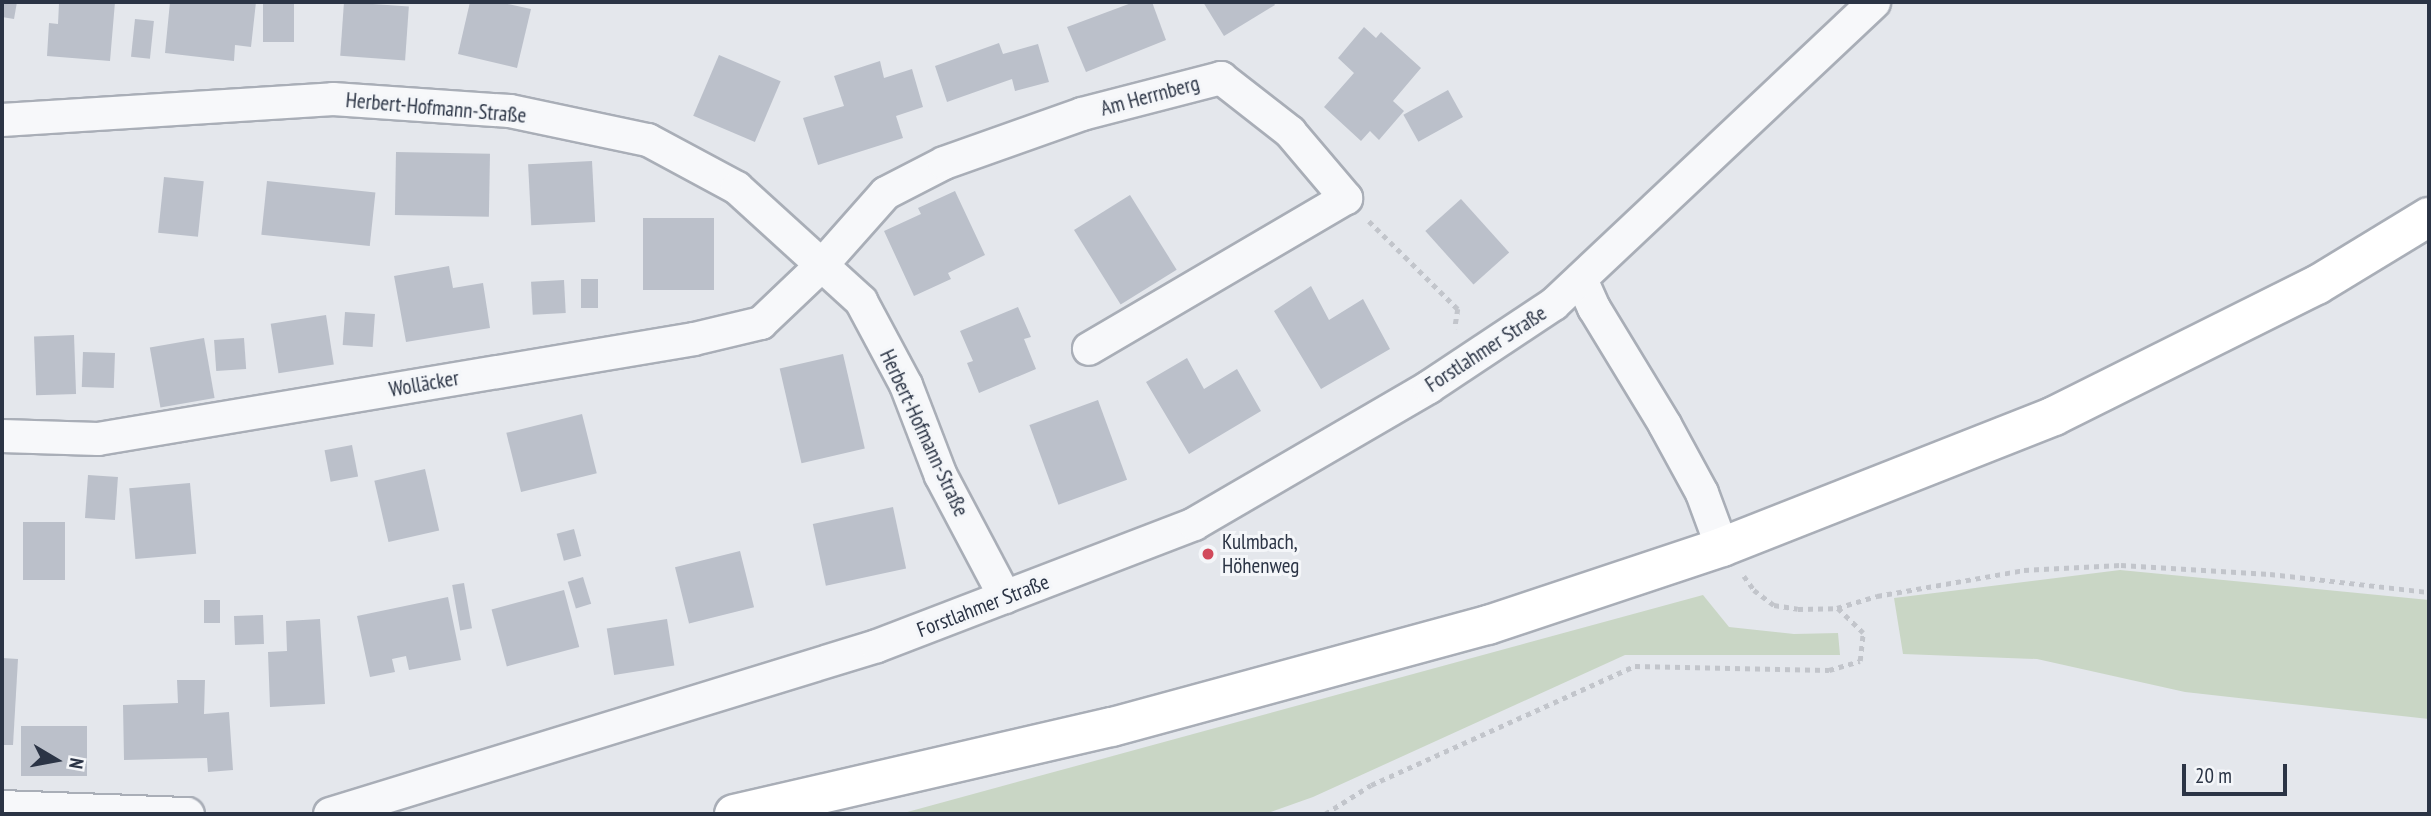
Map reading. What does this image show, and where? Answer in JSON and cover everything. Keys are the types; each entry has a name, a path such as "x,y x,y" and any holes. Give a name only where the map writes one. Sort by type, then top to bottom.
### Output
{"main road":[{"path":"734,814 1112,727 1488,625 1728,545 2054,416 2317,285 2429,217"}],"street":[{"name":"Forstlahmer Straße","path":"330,814 877,646 1194,524 1449,373 1554,304 1874,2"},
{"name":"Am Herrnberg","path":"822,265 886,193 944,163 1082,114 1221,78 1290,132 1346,198"},
{"name":"Herbert-Hofmann-Straße","path":"2,120 333,99 510,111 648,140 737,188 861,301 906,385 941,476 1005,597"},
{"path":"1089,349 1346,198"},
{"name":"Wolläcker","path":"2,436 98,439 694,339 761,324 822,265"},
{"path":"1581,279 1594,308 1693,475 1728,545"},
{"path":"2,807 188,814"}],"path":[{"path":"1346,198 1458,309 1449,373"},
{"path":"1728,545 1754,590 1774,605 1798,609 1837,608 1890,593 2024,570 2121,565 2270,575 2429,592"},
{"path":"1325,814 1371,785 1635,666 1829,670 1860,661 1863,633 1837,608"}],"green space":[{"path":"2120,570 2429,600 2429,719 2185,692 2037,659 1903,654 1894,598"},
{"path":"1703,595 1729,627 1794,634 1838,633 1840,655 1625,655 1313,797 1265,814 900,814"}],"building":[{"path":"2,2 17,2 14,19 2,17"},
{"path":"115,2 110,61 47,56 49,23 58,24 59,3"},
{"path":"170,2 256,2 251,47 235,45 234,61 165,53"},
{"path":"263,2 294,2 294,42 263,42"},
{"path":"344,2 409,7 405,60 340,56"},
{"path":"470,2 498,2 531,9 517,68 458,54"},
{"path":"1134,2 1152,2 1166,40 1086,72 1067,27"},
{"path":"1203,2 1273,2 1275,5 1224,36"},
{"path":"135,19 154,21 150,59 131,57"},
{"path":"1364,27 1376,38 1381,32 1421,68 1393,101 1404,111 1379,140 1370,131 1361,141 1324,107 1354,73 1338,58"},
{"path":"999,43 1003,54 1038,44 1049,82 1015,91 1012,79 947,102 935,66"},
{"path":"719,55 781,81 755,142 693,116"},
{"path":"880,61 884,78 912,69 923,107 896,116 903,138 818,165 803,118 844,106 834,76"},
{"path":"1448,90 1463,117 1418,142 1403,115"},
{"path":"396,152 490,154 489,217 395,215"},
{"path":"592,161 595,222 531,225 528,164"},
{"path":"164,177 204,181 198,237 158,233"},
{"path":"267,181 375,192 370,246 261,235"},
{"path":"955,191 985,255 948,273 951,279 914,296 884,231 921,214 918,208"},
{"path":"1130,195 1177,270 1121,305 1074,230"},
{"path":"1461,199 1509,253 1474,285 1425,231"},
{"path":"643,218 714,218 714,290 643,290"},
{"path":"449,266 453,288 483,283 490,328 406,342 394,276"},
{"path":"581,279 598,279 598,308 581,308"},
{"path":"564,280 566,313 533,315 531,282"},
{"path":"1311,286 1329,320 1363,299 1390,349 1321,389 1274,311"},
{"path":"1018,307 1031,337 1024,339 1036,369 979,393 967,363 973,361 960,331"},
{"path":"345,312 375,314 373,347 343,345"},
{"path":"326,315 334,364 279,373 271,324"},
{"path":"74,335 76,394 36,395 34,336"},
{"path":"204,338 215,398 160,408 150,348"},
{"path":"244,338 246,369 216,371 214,340"},
{"path":"83,352 115,353 114,388 82,387"},
{"path":"843,354 865,449 801,463 780,369"},
{"path":"1187,358 1204,389 1237,369 1261,411 1189,454 1146,382"},
{"path":"1098,400 1127,480 1058,505 1029,425"},
{"path":"582,414 597,473 521,492 506,433"},
{"path":"352,445 358,476 331,482 325,450"},
{"path":"425,469 439,530 389,542 374,481"},
{"path":"88,475 118,477 115,520 85,518"},
{"path":"190,483 196,554 135,559 129,488"},
{"path":"893,507 906,569 826,586 813,524"},
{"path":"23,522 65,522 65,580 23,580"},
{"path":"574,529 581,556 564,561 557,534"},
{"path":"740,551 754,607 689,623 675,567"},
{"path":"583,577 591,604 576,608 568,582"},
{"path":"464,583 472,628 460,630 452,585"},
{"path":"564,590 579,647 507,666 492,609"},
{"path":"448,597 461,660 409,670 406,656 392,659 395,672 370,677 357,616"},
{"path":"204,600 220,600 220,623 204,623"},
{"path":"263,615 264,644 235,645 234,616"},
{"path":"320,619 325,704 270,707 268,652 287,651 286,621"},
{"path":"667,619 674,665 614,675 607,629"},
{"path":"2,658 18,659 13,745 2,745"},
{"path":"177,680 205,680 204,714 229,712 233,770 208,772 207,758 124,760 123,705 178,703"},
{"path":"21,726 87,726 87,776 21,776"}],"place":[{"name":"Kulmbach, Höhenweg","path":"1208,554"}]}
